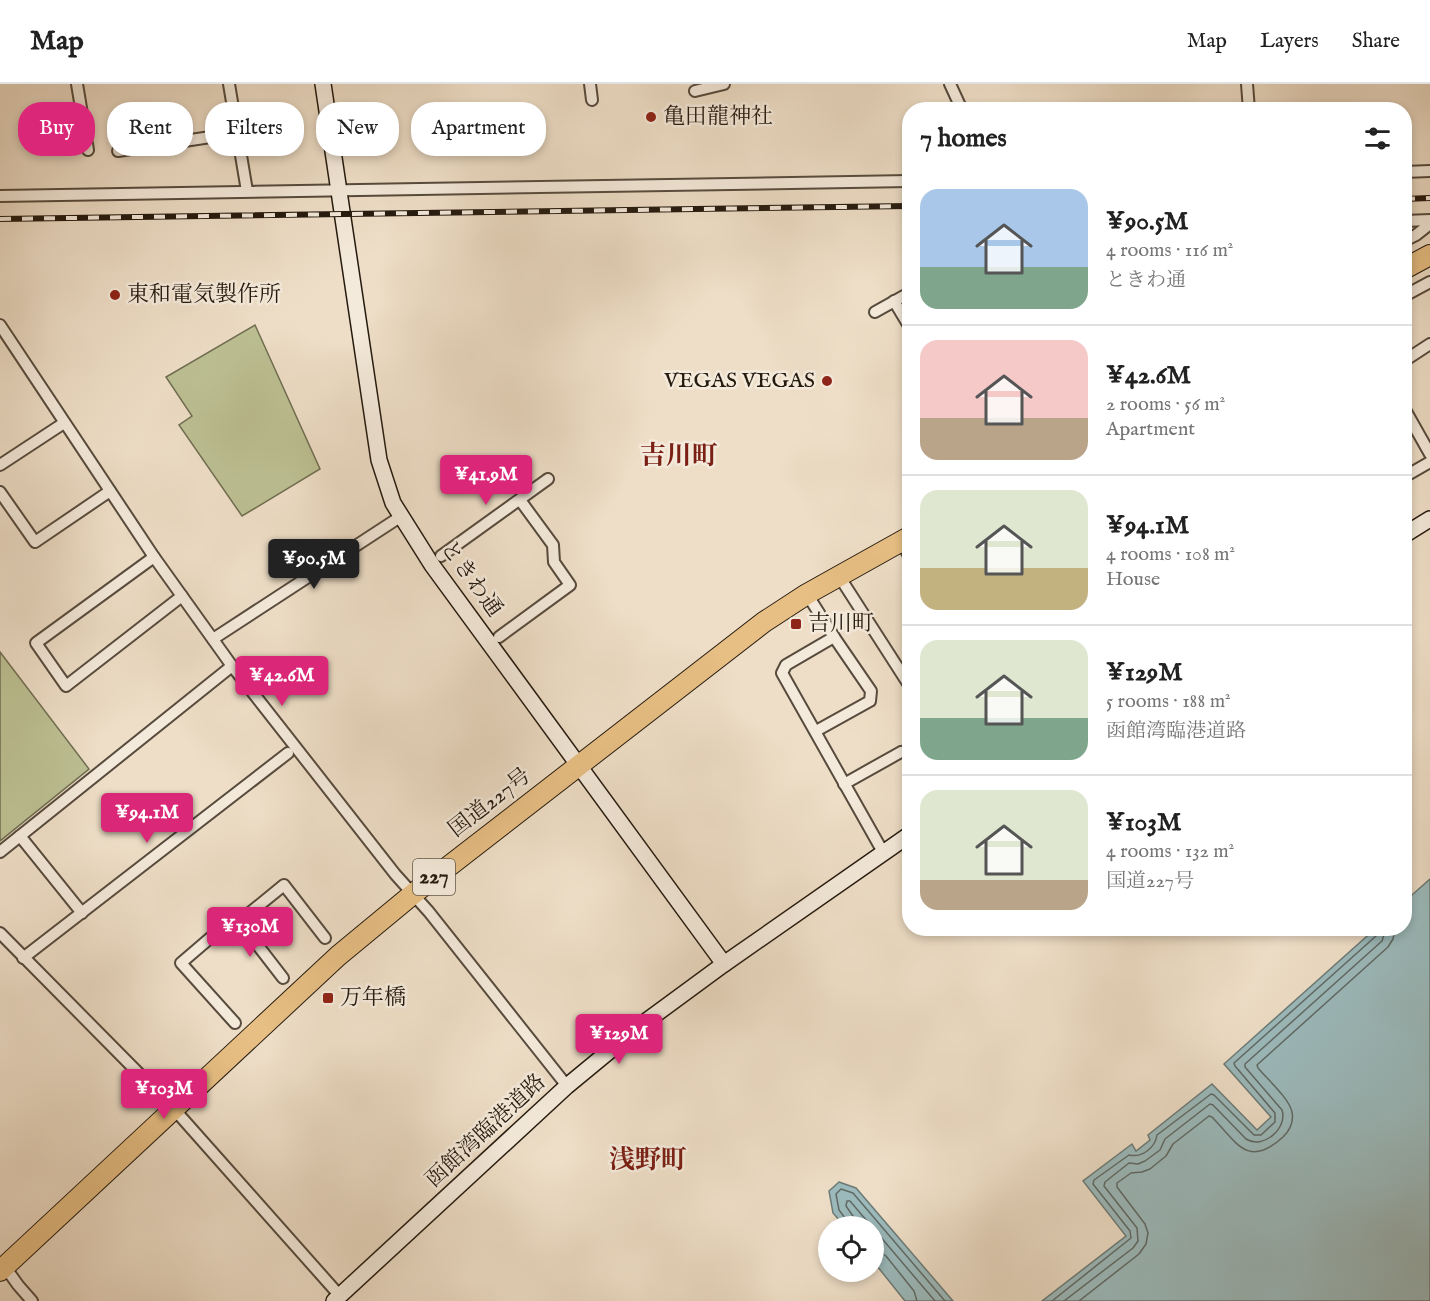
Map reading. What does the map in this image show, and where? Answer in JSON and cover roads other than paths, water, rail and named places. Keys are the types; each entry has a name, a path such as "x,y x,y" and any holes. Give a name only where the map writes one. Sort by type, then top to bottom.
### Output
{"highway":[{"path":"1412,265 1430,255"},
{"name":"国道227号","path":"2,1265 338,956 413,894 764,622 839,576 902,547"}],"street":[{"path":"77,84 80,102"},
{"path":"229,84 232,102"},
{"name":"ときわ通","path":"323,84 379,460 387,488 400,517 432,565 724,964"},
{"path":"590,84 592,100"},
{"path":"695,91 724,84"},
{"path":"950,84 958,102"},
{"path":"1247,84 1248,102"},
{"path":"241,156 247,191"},
{"path":"1412,172 1430,171"},
{"path":"0,196 902,181"},
{"path":"1412,221 1430,222"},
{"path":"1412,237 1430,222"},
{"path":"1412,292 1430,282"},
{"path":"874,312 902,297"},
{"path":"894,301 902,314"},
{"path":"0,324 154,557 232,666 567,1086"},
{"path":"1412,356 1430,344"},
{"path":"1412,422 1430,454"},
{"path":"0,465 64,423"},
{"path":"1412,472 1430,462"},
{"path":"441,556 548,479"},
{"path":"0,492 35,542 110,491"},
{"path":"499,637 570,585 554,562 553,545 520,500"},
{"path":"213,639 400,517"},
{"path":"1412,530 1430,519"},
{"path":"154,557 36,644 66,686 182,596"},
{"path":"839,576 902,674"},
{"path":"807,594 871,691 871,698 816,731"},
{"path":"834,637 786,665 782,670 883,852"},
{"path":"0,852 232,666"},
{"path":"844,784 902,752"},
{"path":"23,958 288,753"},
{"path":"21,836 82,913"},
{"name":"函館湾臨港道路","path":"338,1298 567,1086 641,1025 902,840"},
{"path":"236,1023 181,963 216,933 225,933 284,885 325,938"},
{"path":"239,921 283,978"},
{"path":"0,933 174,1109 338,1298"},
{"path":"2,1265 32,1301"}],"water":[{"path":"1430,879 1430,1301 1042,1301 1126,1236 1083,1181 1132,1144 1136,1151 1150,1140 1148,1135 1212,1084 1257,1130 1271,1117 1224,1064 1367,936 1412,936 1412,895"},
{"path":"839,1182 856,1188 880,1216 836,1216 829,1191"},
{"path":"884,1221 953,1301 905,1301 884,1275"}],"railway":[{"path":"1412,199 1430,198"},
{"path":"0,219 902,206"}],"place":[{"name":"亀田龍神社","path":"651,117"},
{"name":"東和電気製作所","path":"115,295"},
{"name":"VEGAS VEGAS","path":"827,381"},
{"name":"吉川町","path":"796,624"},
{"name":"万年橋","path":"328,998"}],"district":[{"name":"吉川町","path":"679,456"},
{"name":"浅野町","path":"648,1160"}]}
